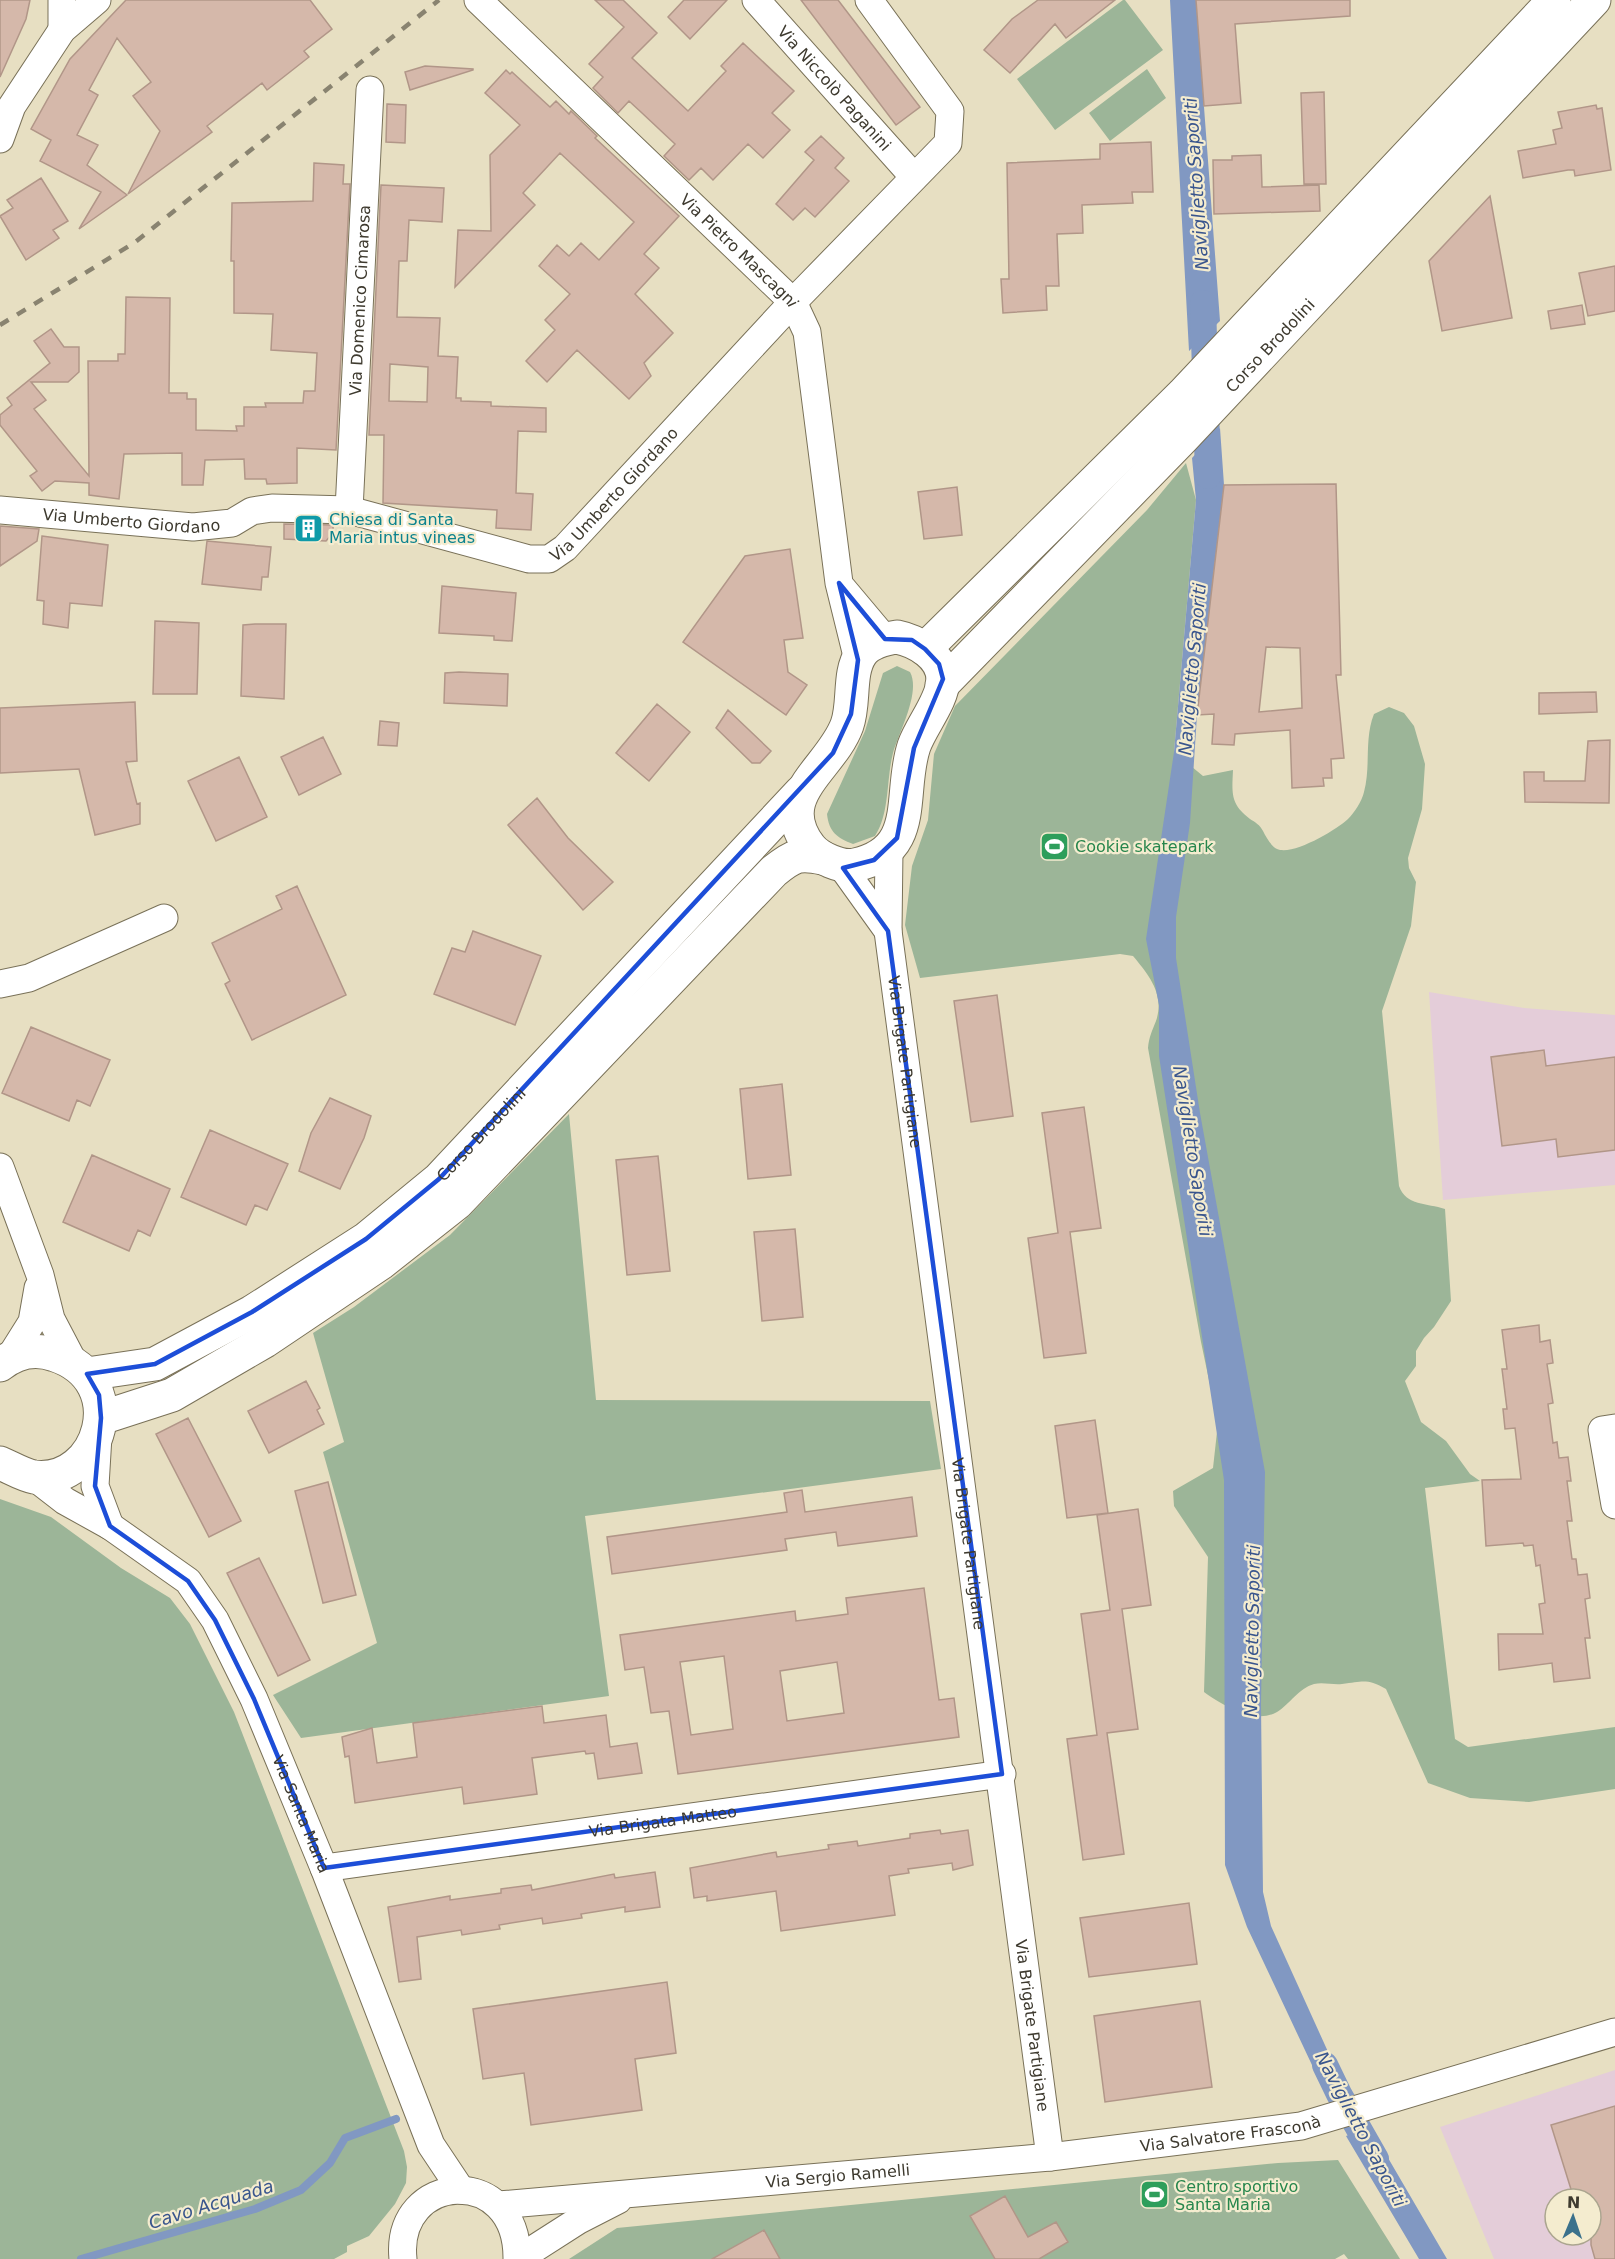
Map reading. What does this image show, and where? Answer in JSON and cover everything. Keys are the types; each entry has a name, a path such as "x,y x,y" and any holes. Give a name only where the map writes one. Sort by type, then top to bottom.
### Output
{"main road":[{"name":"Corso Brodolini","path":"925,649 1183,394 1554,0"},
{"name":"Corso Brodolini","path":"99,1427 172,1395 265,1341 381,1263 457,1203 774,871 790,858 803,854 850,866 874,860 889,849 904,820 909,767 914,748 942,685 1183,438 1594,0"},
{"path":"858,660 869,645 885,639 897,637 912,640 925,649 939,664 944,679 942,685"},
{"name":"Corso Brodolini","path":"5,1361 42,1350 80,1367 155,1364 252,1312 366,1239 439,1179 801,792 833,753 847,727 858,660"},
{"path":"801,792 797,810 799,830 813,851 832,861"},
{"path":"0,1463 34,1477 54,1475 72,1467 87,1453 99,1427 99,1395 80,1367"}],"street":[{"path":"62,0 62,30"},
{"path":"0,138 12,106 62,30 97,0"},
{"name":"Via Pietro Mascagni","path":"478,0 793,302 807,332 839,583 858,660"},
{"name":"Via Niccolò Paganini","path":"756,0 914,177"},
{"name":"Via Umberto Giordano","path":"0,510 193,527 232,523 252,511 272,508 349,510 529,559 549,559 565,548 793,302 948,143 950,111 869,0"},
{"name":"Via Domenico Cimarosa","path":"349,510 370,90"},
{"path":"839,583 885,639"},
{"name":"Via Brigate Partigiane","path":"889,849 888,931 1002,1774 1050,2157"},
{"name":"Via Brigate Partigiane","path":"832,861 888,931"},
{"path":"0,984 29,978 164,918"},
{"path":"0,973 29,978"},
{"path":"0,1167 40,1275 51,1319 80,1367"},
{"path":"5,1361 32,1322 40,1275"},
{"path":"99,1427 95,1486 110,1526"},
{"path":"1615,1428 1602,1430 1615,1505"},
{"name":"Via Santa Maria","path":"34,1477 65,1501 110,1526 188,1581 215,1620 254,1699 324,1868 430,2145 461,2190"},
{"name":"Via Brigata Matteo","path":"324,1868 1002,1774"},
{"name":"Via Salvatore Frasconà","path":"1050,2157 1301,2126 1615,2032"},
{"name":"Via Santa Maria","path":"430,2145 431,2198"},
{"name":"Via Sergio Ramelli","path":"627,2195 1050,2157"},
{"path":"403,2259 401,2242 406,2224 417,2209 431,2198 446,2192 461,2190 481,2194 499,2205 511,2220 517,2239 517,2259"},
{"path":"499,2205 627,2195"},
{"path":"517,2259 579,2220 627,2195"}],"highlighted area":[{"path":"839,583 885,639 912,640 925,649 939,664 943,679 914,748 897,838 874,860 843,868 888,931 1002,1774 324,1868 254,1699 215,1620 188,1581 110,1526 95,1486 101,1418 99,1395 87,1374 155,1364 252,1312 366,1239 439,1179 833,753 851,714 858,660"}],"shaded area":[{"path":"1429,992 1524,1008 1615,1015 1615,1185 1443,1200"},
{"path":"1615,2070 1615,2259 1494,2259 1440,2127"}],"green space":[{"path":"1123,0 1163,50 1055,130 1017,79"},
{"path":"1147,69 1166,98 1110,141 1089,113"},
{"path":"1186,463 1196,500 1174,752 1203,776 1233,770 1233,792 1239,808 1260,827 1273,846 1284,850 1303,845 1334,829 1348,819 1360,803 1366,782 1369,733 1374,714 1389,707 1404,713 1414,726 1425,764 1422,809 1408,858 1409,868 1416,882 1411,926 1382,1011 1399,1186 1407,1197 1418,1203 1445,1209 1451,1301 1416,1351 1416,1366 1405,1381 1421,1422 1446,1441 1470,1474 1480,1481 1425,1488 1455,1739 1468,1747 1615,1727 1615,1789 1529,1802 1470,1798 1428,1783 1386,1689 1369,1682 1314,1684 1304,1689 1277,1712 1259,1716 1239,1712 1204,1692 1208,1557 1174,1506 1173,1491 1213,1468 1218,1423 1201,1342 1148,1048 1158,1012 1154,986 1133,956 1120,954 920,978 905,925 912,866 928,820 934,754 955,706 1147,510"},
{"path":"897,666 910,672 913,690 908,712 893,753 883,817 875,836 853,844 835,834 827,814 865,731 883,673"},
{"path":"569,1114 596,1400 930,1401 941,1469 585,1516 609,1696 301,1738 273,1695 377,1643 323,1452 344,1442 313,1333 354,1307 450,1235"},
{"path":"0,1499 51,1517 121,1568 170,1598 190,1624 234,1712 404,2151 407,2167 406,2183 395,2204 369,2236 347,2246 347,2252 334,2259 0,2259"},
{"name":"Centro sportivo Santa Maria","path":"1338,2160 1400,2259 1348,2259 1344,2254 1335,2259 569,2259 617,2228 1278,2163"}],"water":[{"path":"1170,0 1196,0 1220,321 1189,351"},
{"path":"1220,428 1224,485 1197,715 1190,823 1176,917 1176,958 1200,1113 1265,1472 1261,1704 1263,1892 1271,1926 1334,2065 1351,2091 1328,2099 1247,1927 1225,1865 1224,1480 1159,1056 1159,1005 1146,939 1174,752 1196,500 1192,458"},
{"path":"1370,2127 1447,2259 1419,2259 1346,2136"}],"building":[{"path":"0,0 30,0 26,19 0,77"},
{"path":"126,0 310,0 332,29 304,51 309,57 267,90 262,83 207,126 212,132 128,194 160,131 133,96 151,82 117,38 89,90 98,95 77,135 98,145 87,165 127,195 79,229 101,192 40,161 51,140 31,129 70,59"},
{"path":"595,0 623,0 657,33 632,58 688,111 726,71 721,66 743,43 794,91 772,113 790,130 763,158 748,144 713,180 701,168 689,180 664,156 675,144 629,101 618,113 593,88 603,77 589,64 624,27"},
{"path":"684,0 727,0 690,39 668,17"},
{"path":"801,0 838,0 920,107 896,125"},
{"path":"1038,0 1115,0 1066,38 1055,24 1010,73 984,50 1012,19"},
{"path":"1196,0 1350,0 1350,16 1235,24 1241,103 1204,106"},
{"path":"425,66 473,70 410,90 405,72"},
{"path":"506,70 510,74 512,72 550,107 556,101 569,114 571,111 597,136 595,138 679,216 644,254 659,268 635,294 673,333 644,363 651,376 629,399 577,350 547,382 526,361 555,330 545,320 570,294 539,266 557,245 569,256 581,243 599,260 634,222 560,153 523,193 535,205 455,287 458,230 491,231 490,155 520,125 485,93"},
{"path":"1324,92 1326,184 1304,184 1301,93"},
{"path":"387,104 406,105 405,143 386,142"},
{"path":"1596,105 1597,109 1602,108 1611,170 1575,176 1574,170 1568,170 1523,178 1518,151 1556,144 1553,130 1562,128 1558,112"},
{"path":"821,136 844,158 835,168 849,181 815,217 805,208 793,220 776,204 814,160 805,152"},
{"path":"1151,142 1153,192 1132,192 1133,203 1082,205 1083,233 1057,234 1059,286 1046,286 1047,310 1003,313 1001,279 1009,279 1007,163 1100,159 1100,144"},
{"path":"1261,155 1262,187 1319,185 1320,211 1214,214 1213,160 1232,160 1232,156"},
{"path":"314,163 344,165 343,184 350,184 336,450 297,448 297,483 267,484 266,479 245,479 244,459 205,460 203,485 182,485 182,453 124,454 119,499 89,495 89,483 55,481 42,491 30,476 37,471 0,425 0,415 12,405 7,398 50,363 34,341 51,329 64,347 79,347 79,372 68,382 31,382 46,400 34,409 89,476 88,361 118,361 118,354 125,354 126,297 170,298 169,393 187,393 187,399 196,399 196,430 237,431 236,426 244,426 244,407 266,407 265,403 303,403 304,391 315,391 317,353 271,350 273,314 234,313 234,261 231,261 232,203 313,201"},
{"path":"41,178 68,221 53,230 59,238 26,260 0,216 13,208 7,200"},
{"path":"381,185 444,188 442,222 409,220 407,261 399,261 397,317 440,318 438,356 458,357 456,398 461,398 461,401 491,402 491,406 546,408 546,432 518,431 516,493 533,494 531,530 496,528 497,510 383,503 384,435 369,435","holes":["390,364 428,367 427,402 389,401"]},
{"path":"1490,196 1512,318 1442,331 1429,261"},
{"path":"1615,266 1615,311 1588,316 1579,273"},
{"path":"1582,305 1585,324 1551,329 1548,311"},
{"path":"1336,484 1341,675 1336,675 1344,758 1331,759 1332,778 1323,778 1324,786 1292,788 1290,730 1235,734 1234,745 1212,744 1214,714 1197,715 1224,485","holes":["1266,647 1300,648 1302,708 1259,712"]},
{"path":"957,487 962,535 924,539 918,492"},
{"name":"Chiesa di Santa Maria intus vineas","path":"284,524 333,525 333,533 326,541 284,539"},
{"path":"0,526 39,529 37,541 0,566"},
{"path":"42,536 108,545 102,606 70,603 68,628 43,624 44,601 37,600"},
{"path":"207,541 271,547 268,577 262,577 261,590 202,584"},
{"path":"790,549 803,638 784,640 788,672 807,685 786,715 683,642 745,556"},
{"path":"442,586 516,593 512,641 494,640 494,636 439,633"},
{"path":"155,621 199,623 197,694 153,694"},
{"path":"286,624 284,699 241,696 243,625"},
{"path":"445,673 508,674 507,706 444,703"},
{"path":"1596,692 1597,712 1539,714 1539,693"},
{"path":"135,702 137,761 126,762 137,804 140,803 140,824 95,835 79,769 0,773 0,708"},
{"path":"657,704 690,732 649,781 616,753"},
{"path":"728,710 771,751 760,763 752,763 716,728"},
{"path":"380,721 399,723 397,746 378,745"},
{"path":"323,737 341,774 299,795 281,757"},
{"path":"1610,740 1609,803 1525,802 1524,772 1544,772 1544,781 1585,781 1588,741"},
{"path":"239,757 267,817 216,841 188,781"},
{"path":"537,798 568,838 613,882 583,910 508,825"},
{"path":"297,886 346,995 252,1040 225,984 230,981 212,943 282,909 276,896"},
{"path":"473,931 541,956 515,1025 434,994 452,948 465,952"},
{"path":"997,995 1013,1116 971,1122 954,1001"},
{"path":"31,1027 110,1060 90,1106 77,1100 69,1121 2,1093"},
{"path":"1544,1050 1546,1066 1615,1057 1615,1150 1558,1157 1556,1139 1502,1146 1491,1057"},
{"path":"782,1084 791,1175 748,1179 740,1089"},
{"path":"330,1098 371,1116 364,1138 340,1189 299,1171 311,1133"},
{"path":"1084,1107 1101,1228 1070,1232 1086,1353 1044,1358 1028,1238 1058,1233 1042,1113"},
{"path":"210,1130 288,1164 267,1210 255,1205 246,1225 181,1197"},
{"path":"92,1155 170,1189 150,1236 138,1230 129,1251 63,1222"},
{"path":"658,1156 670,1271 627,1275 616,1160"},
{"path":"795,1229 803,1317 762,1321 754,1232"},
{"path":"1539,1325 1540,1342 1550,1340 1553,1363 1547,1364 1553,1403 1548,1404 1553,1443 1557,1442 1559,1458 1568,1457 1571,1481 1567,1481 1572,1521 1567,1521 1572,1559 1576,1559 1578,1575 1587,1574 1590,1598 1585,1599 1590,1638 1585,1638 1590,1678 1554,1682 1552,1663 1499,1670 1498,1634 1543,1634 1539,1604 1545,1603 1540,1565 1536,1566 1533,1545 1524,1546 1523,1543 1486,1546 1482,1480 1521,1479 1515,1428 1505,1429 1503,1409 1507,1409 1502,1369 1507,1369 1502,1330"},
{"path":"306,1381 320,1408 317,1410 324,1424 269,1453 248,1411"},
{"path":"188,1418 241,1521 209,1537 156,1434"},
{"path":"1095,1420 1108,1513 1067,1518 1055,1426"},
{"path":"328,1482 356,1595 323,1603 295,1491"},
{"path":"802,1490 805,1512 912,1497 917,1536 838,1546 836,1532 785,1539 787,1550 612,1574 607,1537 787,1512 784,1493"},
{"path":"1138,1509 1151,1605 1122,1609 1138,1729 1107,1733 1124,1854 1083,1860 1067,1739 1097,1735 1081,1614 1110,1610 1097,1515"},
{"path":"259,1558 310,1660 278,1676 227,1573"},
{"path":"924,1588 939,1700 954,1698 959,1737 678,1774 669,1711 651,1713 644,1667 625,1670 620,1635 795,1611 796,1621 848,1614 846,1598","holes":["724,1656 733,1729 691,1735 680,1662","837,1662 844,1713 787,1721 780,1671"]},
{"path":"542,1706 544,1723 606,1715 610,1747 637,1743 642,1773 598,1779 594,1753 586,1754 585,1751 532,1758 537,1794 464,1804 462,1787 355,1803 349,1756 345,1757 342,1737 372,1728 377,1763 417,1757 413,1723"},
{"path":"940,1830 941,1834 968,1830 973,1865 953,1870 952,1863 908,1869 909,1873 889,1876 895,1915 781,1931 776,1891 707,1901 707,1896 694,1898 690,1868 776,1852 777,1857 829,1849 828,1845 857,1841 858,1846 910,1838 910,1834"},
{"path":"655,1872 660,1907 625,1912 625,1907 581,1914 582,1918 543,1924 542,1918 499,1925 500,1929 462,1935 461,1930 417,1937 421,1979 399,1982 388,1907 450,1896 450,1900 501,1893 501,1889 531,1885 532,1890 614,1874 615,1878"},
{"path":"1189,1903 1197,1964 1089,1977 1080,1918"},
{"path":"667,1982 676,2053 635,2059 642,2110 531,2125 524,2073 483,2079 473,2009"},
{"path":"1200,2001 1212,2087 1105,2102 1094,2016"},
{"path":"1615,2106 1615,2259 1595,2259 1592,2247 1603,2247 1603,2187 1570,2187 1551,2125"},
{"path":"1005,2196 1028,2237 1056,2222 1068,2242 1039,2259 995,2259 970,2216"},
{"path":"764,2230 780,2259 712,2259"}],"waterway":[{"name":"Naviglietto Saporiti","path":"1203,303 1208,476"},
{"name":"Naviglietto Saporiti","path":"1325,2065 1376,2159"},
{"name":"Cavo Acquada","path":"81,2259 255,2209 301,2190 330,2163 345,2138 396,2119"}],"railway":[{"path":"0,325 134,243 439,0"}],"place":[{"name":"Chiesa di Santa Maria intus vineas","path":"308,528"},
{"name":"Cookie skatepark","path":"1054,846"},
{"name":"Centro sportivo Santa Maria","path":"1154,2195"}]}
